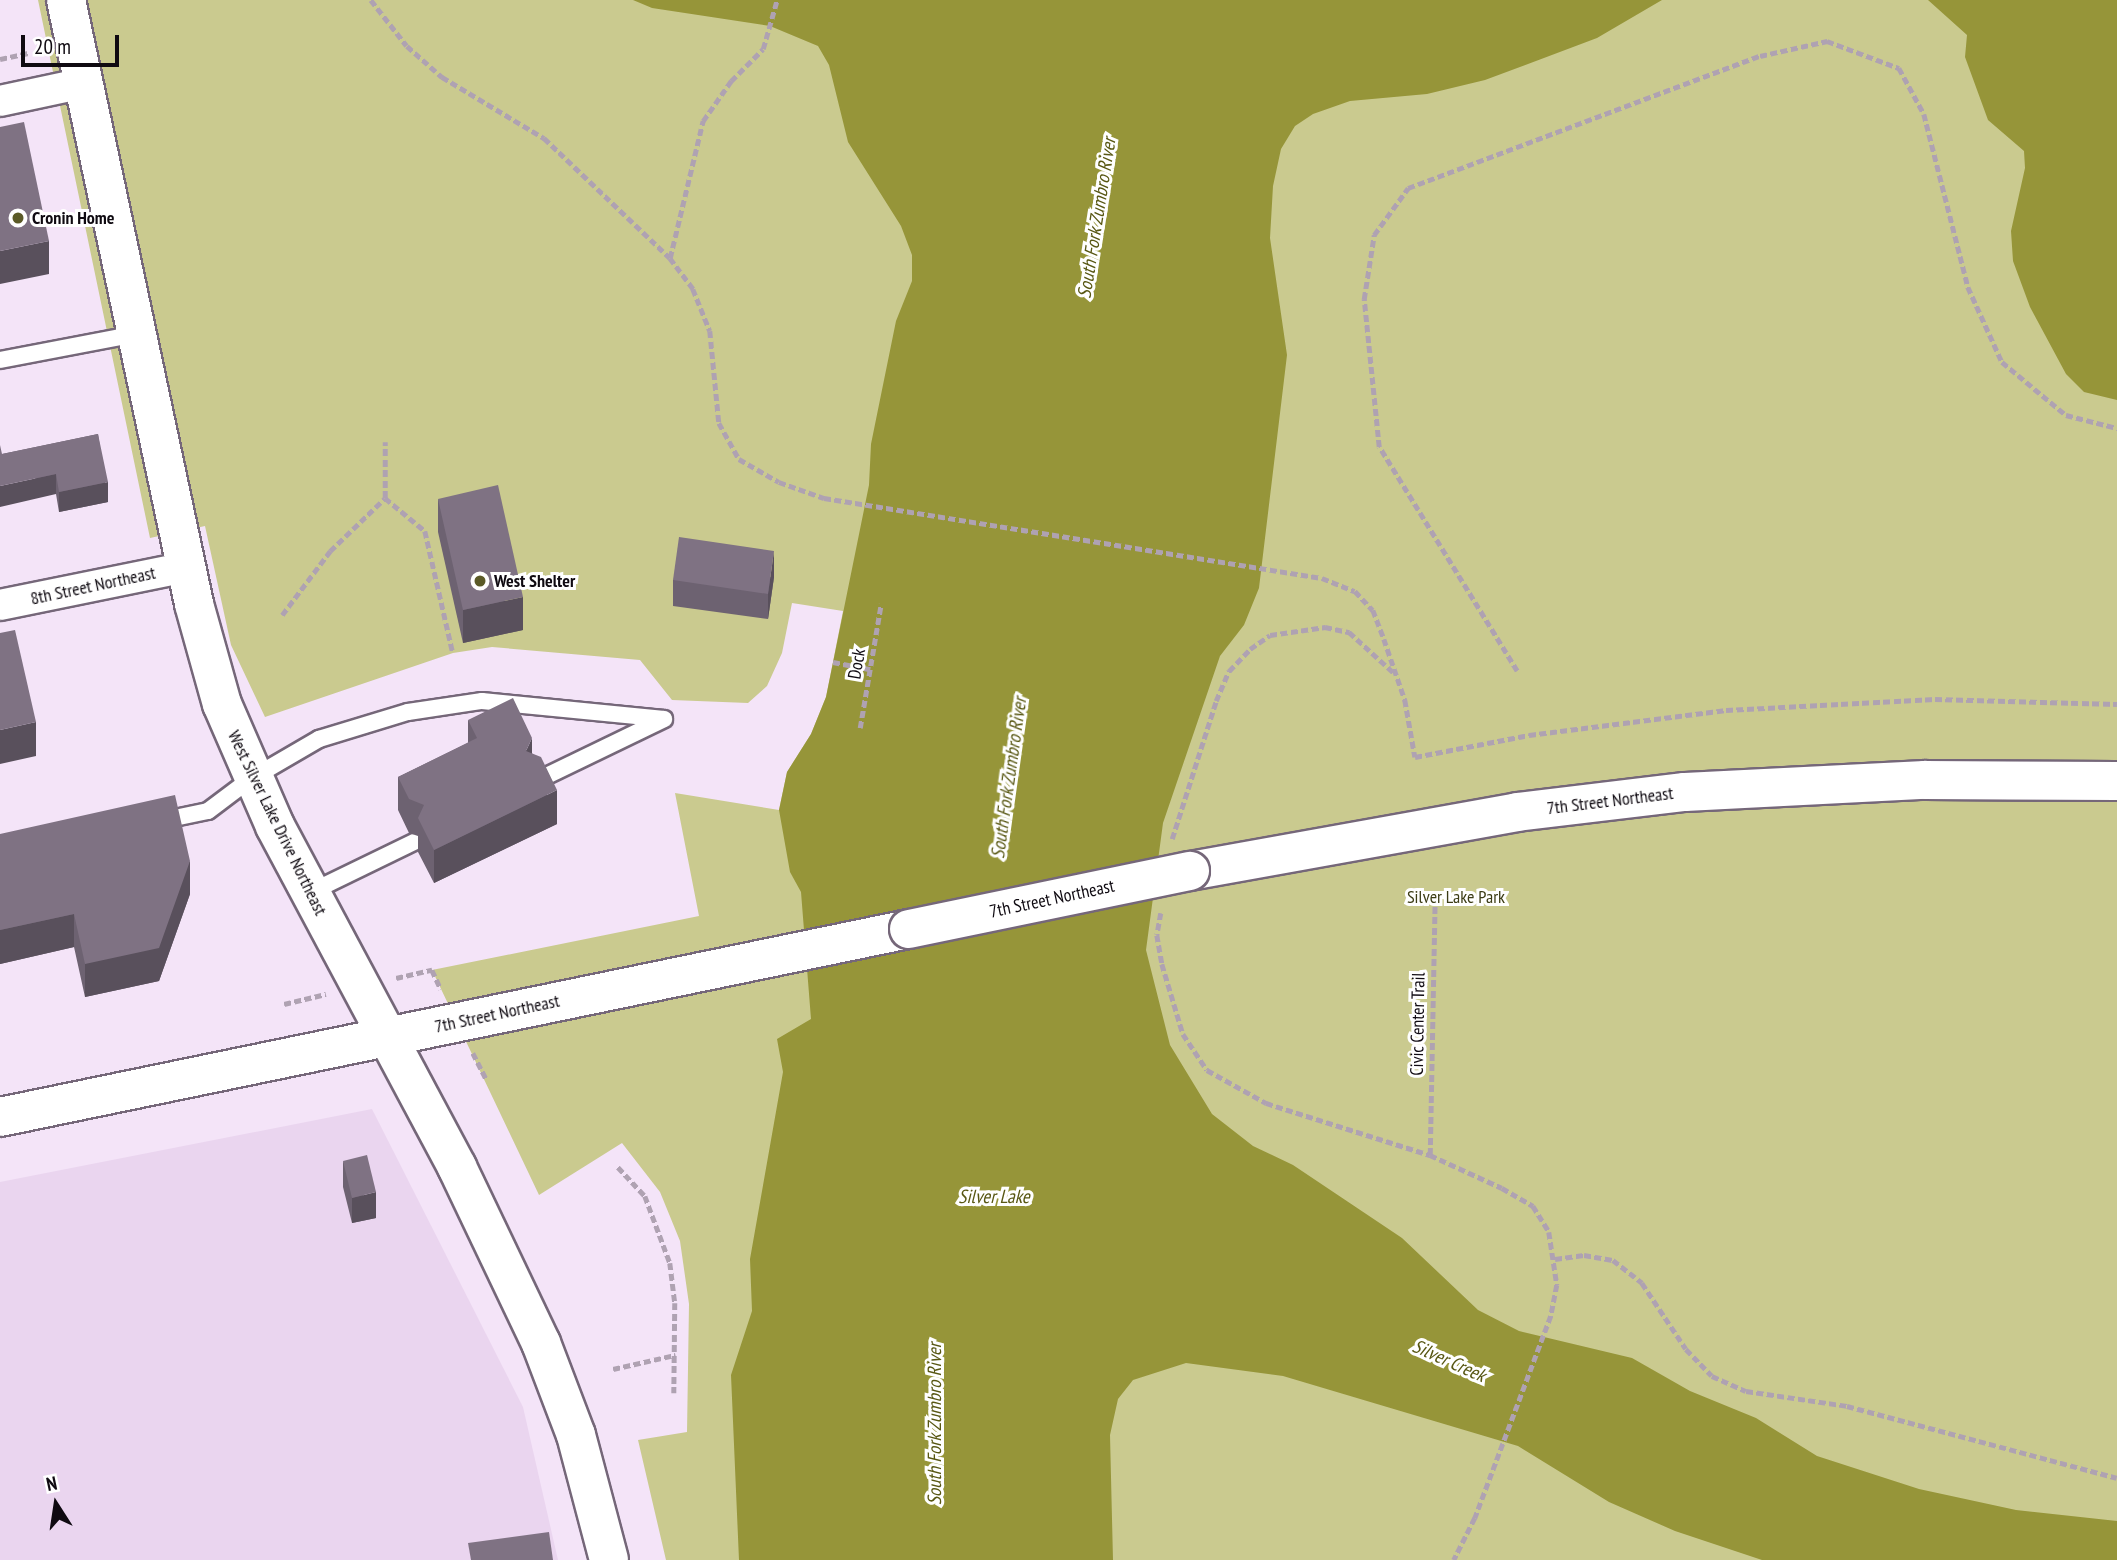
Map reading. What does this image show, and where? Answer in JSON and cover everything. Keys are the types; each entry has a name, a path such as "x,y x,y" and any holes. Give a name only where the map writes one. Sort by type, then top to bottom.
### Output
{"main road":[{"name":"West Silver Lake Drive Northeast","path":"66,0 186,567 210,667 252,778 309,893 480,1213 556,1377 589,1476 609,1560"},
{"name":"7th Street Northeast","path":"0,1117 1190,871 1517,812 1685,792 1925,780 2117,781"}],"street":[{"path":"0,101 84,83"},
{"name":"8th Street Northeast","path":"0,605 186,567"}],"lane":[{"path":"0,360 136,334"},
{"path":"143,824 208,811 252,778 319,739 408,712 482,701 664,719 536,781"},
{"path":"309,893 414,842"}],"path":[{"path":"371,0 425,62 544,138 670,258 693,289 710,331 719,423 739,459 779,482 824,498 1322,578 1355,591 1373,610 1395,673 1415,757 1529,735 1726,710 1921,699 2117,704"},
{"path":"670,258 704,121 731,81 763,50 777,0"},
{"path":"1517,671 1379,447 1364,299 1374,235 1408,188 1760,56 1827,41 1899,68 1924,114 1968,287 2001,362 2066,415 2117,428"},
{"path":"0,59 29,53"},
{"path":"282,615 330,551 385,498 385,442"},
{"path":"385,498 425,531 453,653"},
{"name":"Dock","path":"860,728 881,604"},
{"path":"1295,631 1325,627 1349,632 1395,673"},
{"path":"833,662 870,669"},
{"name":"Civic Center Trail","path":"1430,1156 1435,892"},
{"path":"1266,1103 1430,1156 1533,1206 1549,1232 1555,1259 1552,1316 1475,1518 1454,1560"},
{"path":"618,1167 645,1196 670,1263 675,1354 674,1393"},
{"path":"1555,1259 1584,1255 1613,1260 1642,1283 1686,1349 1712,1376 1746,1391 1859,1409 2117,1478"},
{"path":"613,1369 675,1354"}],"shaded area":[{"path":"372,1109 523,1407 558,1560 0,1560 0,1182"}],"green space":[{"name":"Silver Lake Park","path":"38,0 2117,0 2117,1560 666,1560 638,1440 687,1432 689,1304 680,1241 660,1192 622,1143 539,1195 432,970 699,916 675,793 779,810 787,772 811,734 826,697 843,611 792,603 782,653 767,686 748,703 672,700 640,660 492,647 453,653 265,717 231,645 205,526 150,538"}],"water":[{"name":"Silver Lake","path":"633,0 1662,0 1597,38 1485,80 1427,94 1350,101 1313,114 1295,126 1281,149 1273,186 1270,238 1287,355 1259,588 1244,625 1220,656 1163,823 1146,950 1170,1045 1212,1114 1253,1146 1293,1165 1402,1238 1478,1310 1519,1331 1632,1358 1690,1391 1756,1418 1817,1456 1919,1489 2016,1510 2117,1521 2117,1560 1762,1560 1675,1531 1609,1502 1518,1446 1283,1376 1186,1363 1133,1380 1118,1399 1110,1435 1113,1560 739,1560 731,1375 752,1311 750,1259 783,1072 777,1039 811,1019 801,892 790,872 779,810 787,772 811,734 826,697 869,485 871,444 896,321 912,281 912,255 901,226 848,142 829,65 818,46 770,26 652,8"},
{"path":"1928,0 2117,0 2117,400 2084,392 2066,374 2030,307 2013,261 2011,231 2025,168 2024,151 1988,120 1965,57 1967,35"}],"building":[{"name":"Cronin Home","path":"24,122 49,241 0,251 0,127"},
{"path":"98,434 108,482 59,492 56,474 0,486 0,445 2,454"},
{"name":"West Shelter","path":"498,485 523,597 463,610 438,499"},
{"path":"679,537 774,551 768,594 673,580"},
{"path":"15,630 36,722 0,730 0,633"},
{"path":"513,698 532,738 526,751 541,757 557,790 434,850 418,818 424,805 409,799 398,777 477,738 468,720"},
{"path":"175,795 190,861 159,948 85,964 74,914 0,930 0,834"},
{"path":"367,1155 376,1192 352,1198 343,1161"},
{"path":"549,1532 553,1560 471,1560 468,1543"}],"place":[{"name":"Cronin Home","path":"18,218"},
{"name":"West Shelter","path":"480,581"}],"water label":[{"name":"South Fork Zumbro River","path":"1097,218"},
{"name":"South Fork Zumbro River","path":"1009,778"},
{"name":"Silver Creek","path":"1449,1361"},
{"name":"South Fork Zumbro River","path":"935,1424"}]}
